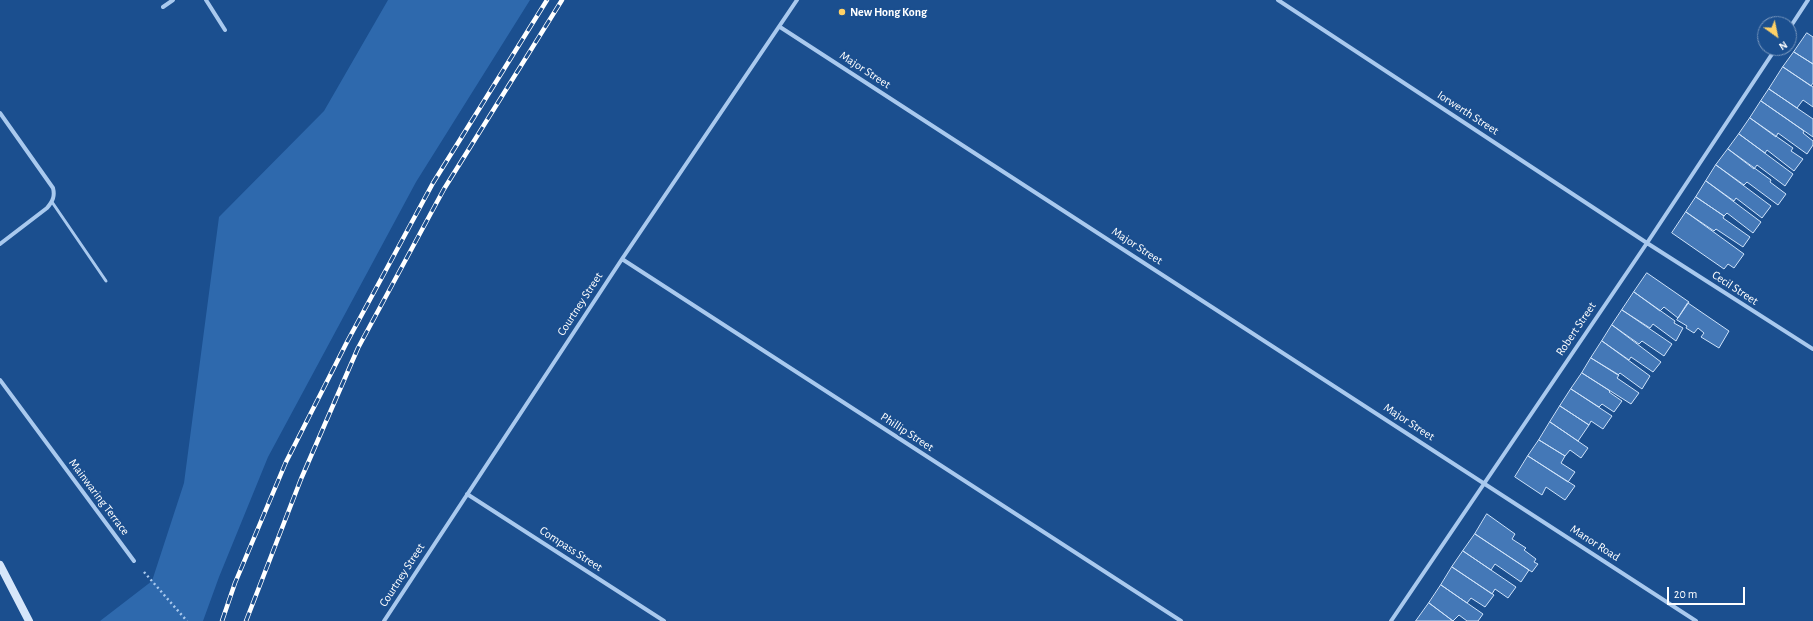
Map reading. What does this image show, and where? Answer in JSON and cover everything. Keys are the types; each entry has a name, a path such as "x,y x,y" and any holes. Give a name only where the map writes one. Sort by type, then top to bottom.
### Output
{"main road":[{"path":"0,565 29,621"}],"street":[{"path":"163,7 173,0"},
{"path":"206,0 226,30"},
{"name":"Courtney Street","path":"384,621 622,259 797,0"},
{"name":"Iorwerth Street","path":"1278,0 1647,244"},
{"path":"1797,17 1808,0"},
{"name":"Major Street","path":"780,27 1484,482"},
{"name":"Robert Street","path":"1391,621 1647,244 1771,56"},
{"path":"0,113 53,188 54,194 52,202 41,214 0,244"},
{"name":"Cecil Street","path":"1647,244 1813,349"},
{"name":"Phillip Street","path":"622,259 1181,621"},
{"name":"Mainwaring Terrace","path":"0,380 134,561"},
{"name":"Manor Road","path":"1484,482 1696,621"},
{"name":"Compass Street","path":"467,494 664,621"}],"lane":[{"path":"52,202 106,281"}],"path":[{"path":"134,561 187,621"}],"shaded area":[{"path":"388,0 530,0 416,182 268,457 219,577 203,621 100,621 152,581 184,483 219,217 324,111"}],"building":[{"path":"1807,33 1813,37 1813,64 1797,54 1797,48"},
{"path":"1797,54 1813,64 1813,83 1811,86 1783,67 1791,56 1797,56"},
{"path":"1783,67 1813,87 1813,107 1803,100 1797,108 1769,89"},
{"path":"1769,89 1813,119 1813,137 1761,101"},
{"path":"1761,101 1804,131 1803,133 1813,141 1813,145 1807,154 1778,133 1776,137 1750,118"},
{"path":"1750,118 1793,148 1791,151 1803,159 1794,171 1767,150 1765,153 1739,134"},
{"path":"1739,134 1793,174 1785,186 1757,165 1754,169 1728,149"},
{"path":"1728,149 1771,180 1770,182 1786,194 1778,205 1747,182 1744,185 1716,165"},
{"path":"1716,165 1771,206 1762,218 1736,198 1734,201 1706,181"},
{"path":"1706,181 1761,222 1753,233 1727,213 1724,216 1696,197"},
{"path":"1696,197 1724,216 1723,218 1750,237 1743,247 1716,229 1714,231 1686,212"},
{"path":"1686,212 1744,254 1734,268 1728,264 1724,269 1672,233"},
{"path":"1647,273 1689,302 1678,318 1664,307 1660,311 1634,292"},
{"path":"1634,292 1675,321 1674,323 1683,328 1676,341 1653,324 1650,328 1622,310"},
{"path":"1688,303 1729,331 1719,348 1701,337 1704,333 1698,328 1694,333 1686,328 1687,326 1677,320"},
{"path":"1622,310 1672,344 1664,356 1642,341 1639,344 1612,325"},
{"path":"1612,325 1661,362 1653,372 1631,357 1629,360 1602,341"},
{"path":"1602,341 1650,376 1642,389 1620,373 1618,375 1591,358"},
{"path":"1591,358 1619,375 1617,378 1639,393 1631,404 1582,373"},
{"path":"1582,373 1610,391 1609,392 1622,401 1614,412 1602,404 1599,407 1571,389"},
{"path":"1571,389 1612,416 1603,429 1591,421 1589,425 1560,406"},
{"path":"1560,406 1589,425 1578,441 1550,422"},
{"path":"1550,422 1588,448 1581,458 1570,450 1565,456 1539,440"},
{"path":"1539,440 1565,456 1561,463 1575,472 1568,482 1528,456"},
{"path":"1528,456 1575,486 1565,500 1546,487 1542,495 1515,477"},
{"path":"1487,514 1515,534 1512,539 1526,548 1524,550 1536,559 1534,562 1538,564 1532,572 1475,534"},
{"path":"1475,534 1529,570 1521,582 1495,564 1491,570 1463,551"},
{"path":"1463,551 1516,587 1508,598 1495,589 1492,594 1452,567"},
{"path":"1452,567 1494,595 1485,607 1471,598 1467,603 1441,585"},
{"path":"1441,585 1483,614 1478,621 1467,621 1459,615 1453,621 1429,603"},
{"path":"1429,603 1453,621 1416,621"}],"railway":[{"path":"222,621 235,583 286,462 347,342 433,183 547,0"},
{"path":"246,621 301,479 358,348 444,189 562,0"}],"place":[{"name":"New Hong Kong","path":"842,12"}]}
